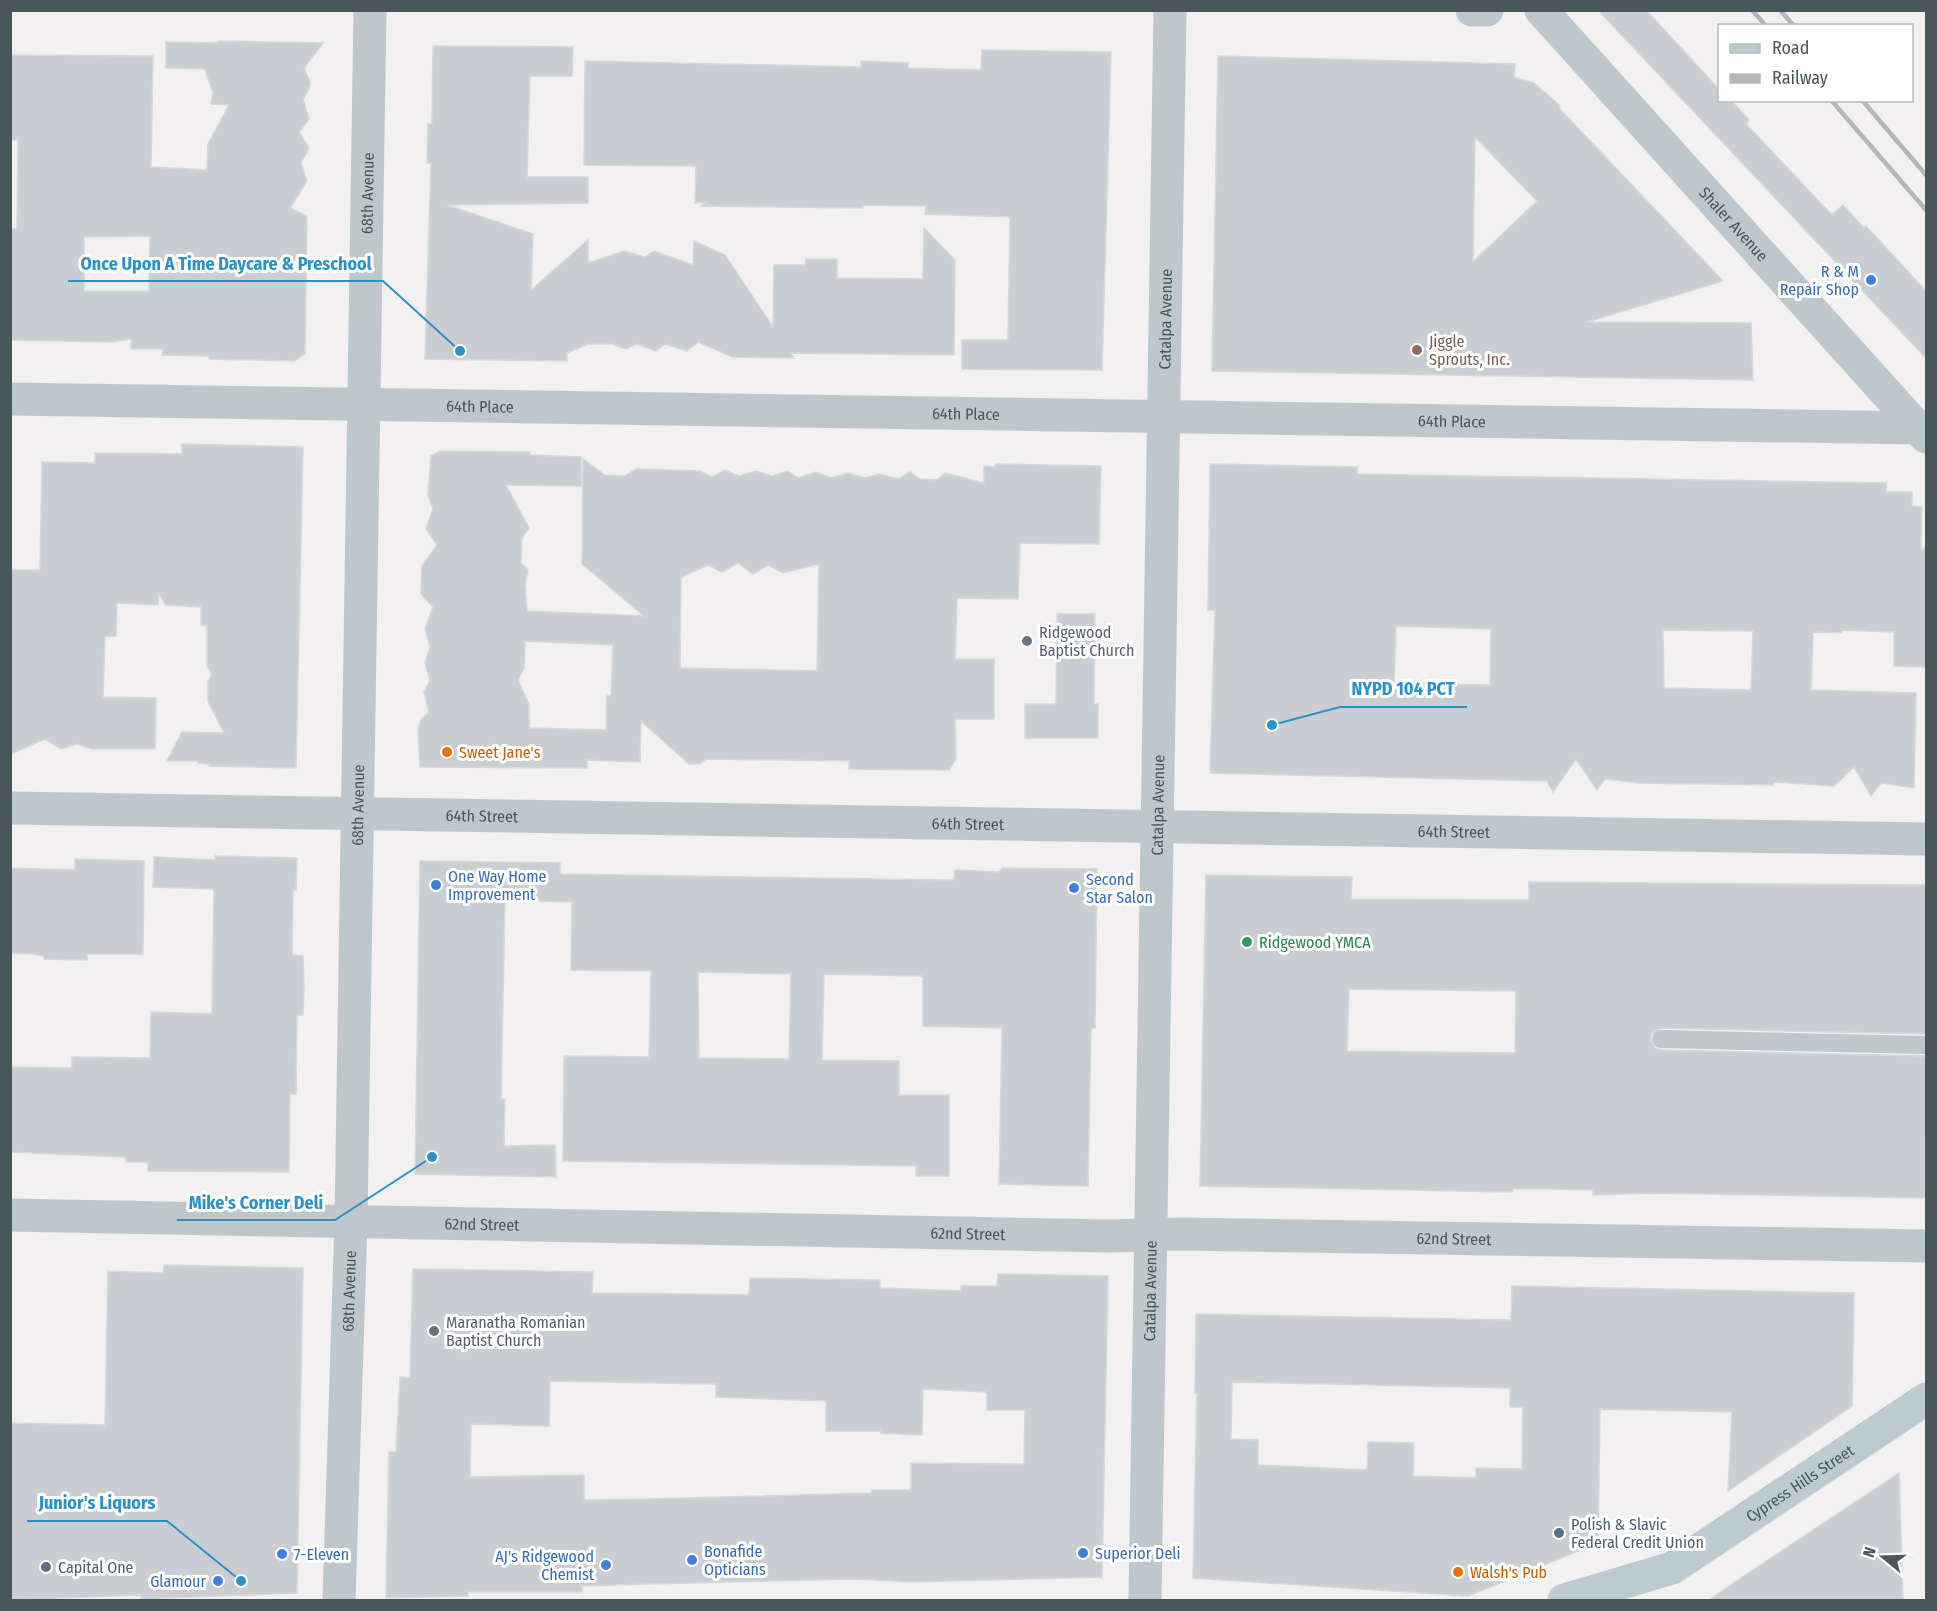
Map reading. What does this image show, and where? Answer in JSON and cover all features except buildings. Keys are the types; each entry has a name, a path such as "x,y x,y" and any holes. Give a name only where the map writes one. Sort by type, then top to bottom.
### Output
{"street":[{"name":"68th Avenue","path":"339,1600 351,1221 370,10"},
{"name":"Catalpa Avenue","path":"1145,1600 1170,10"},
{"path":"1472,10 1487,10"},
{"name":"Shaler Avenue","path":"1541,10 1923,433"},
{"name":"64th Place","path":"10,399 1923,433"},
{"name":"64th Street","path":"10,808 1926,839"},
{"name":"62nd Street","path":"10,1215 1926,1246"},
{"name":"Cypress Hills Street","path":"1564,1600 1672,1568 1926,1400"},
{"name":"Cypress Hills Street","path":"1648,1600 1672,1568"}],"lane":[{"path":"1661,1039 1926,1045"}],"railway":[{"path":"1752,10 1764,24"},
{"path":"1780,10 1792,24"},
{"path":"1833,102 1926,210"},
{"path":"1864,102 1926,175"}],"place":[{"name":"R & M Repair Shop","path":"1871,280"},
{"name":"Jiggle Sprouts, Inc.","path":"1417,350"},
{"name":"Once Upon A Time Daycare & Preschool","path":"460,351"},
{"name":"Ridgewood Baptist Church","path":"1027,641"},
{"name":"NYPD 104 PCT","path":"1272,725"},
{"name":"Sweet Jane's","path":"447,752"},
{"name":"One Way Home Improvement","path":"436,885"},
{"name":"Second Star Salon","path":"1074,888"},
{"name":"Ridgewood YMCA","path":"1247,942"},
{"name":"Mike's Corner Deli","path":"432,1157"},
{"name":"Maranatha Romanian Baptist Church","path":"434,1331"},
{"name":"Polish & Slavic Federal Credit Union","path":"1559,1533"},
{"name":"Superior Deli","path":"1083,1553"},
{"name":"7-Eleven","path":"282,1554"},
{"name":"Bonafide Opticians","path":"692,1560"},
{"name":"AJ's Ridgewood Chemist","path":"606,1565"},
{"name":"Capital One","path":"46,1567"},
{"name":"Walsh's Pub","path":"1458,1572"},
{"name":"Glamour","path":"218,1581"},
{"name":"Junior's Liquors","path":"241,1581"}]}
